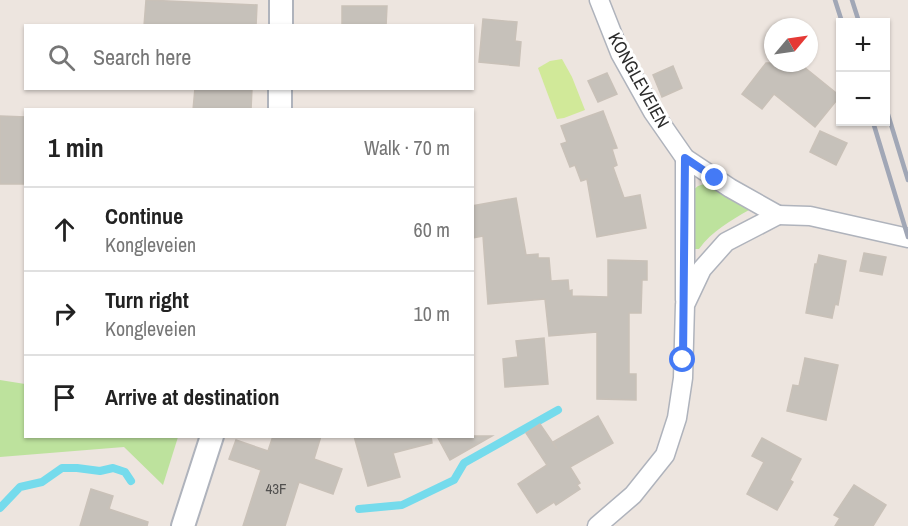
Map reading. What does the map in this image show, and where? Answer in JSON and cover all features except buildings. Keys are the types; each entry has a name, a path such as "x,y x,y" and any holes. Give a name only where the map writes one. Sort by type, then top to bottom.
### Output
{"street":[{"path":"281,0 281,24"},
{"name":"KONGLEVEIEN","path":"599,0 620,53 653,112 685,158 730,188 778,215"},
{"path":"280,90 280,108"},
{"path":"597,526 633,495 665,454 677,418 683,378 685,158"},
{"path":"685,305 702,269 726,243 778,215 810,216 908,238"},
{"path":"183,526 211,438"}],"green space":[{"path":"562,59 585,110 557,119 538,68 550,61"},
{"path":"707,183 749,210 728,222 699,249 694,249 692,191"},
{"path":"0,380 24,384 24,438 178,438 163,485 124,447 0,457"}],"waterway":[{"path":"359,509 402,505 454,480 464,463 558,410"},
{"path":"0,508 20,487 42,482 62,468 100,471 113,468 125,472 131,481"}],"railway":[{"path":"835,0 841,18"},
{"path":"852,0 858,18"},
{"path":"890,121 908,180"},
{"path":"874,126 908,237"}],"route":[{"path":"683,360 685,158 715,178"}]}
